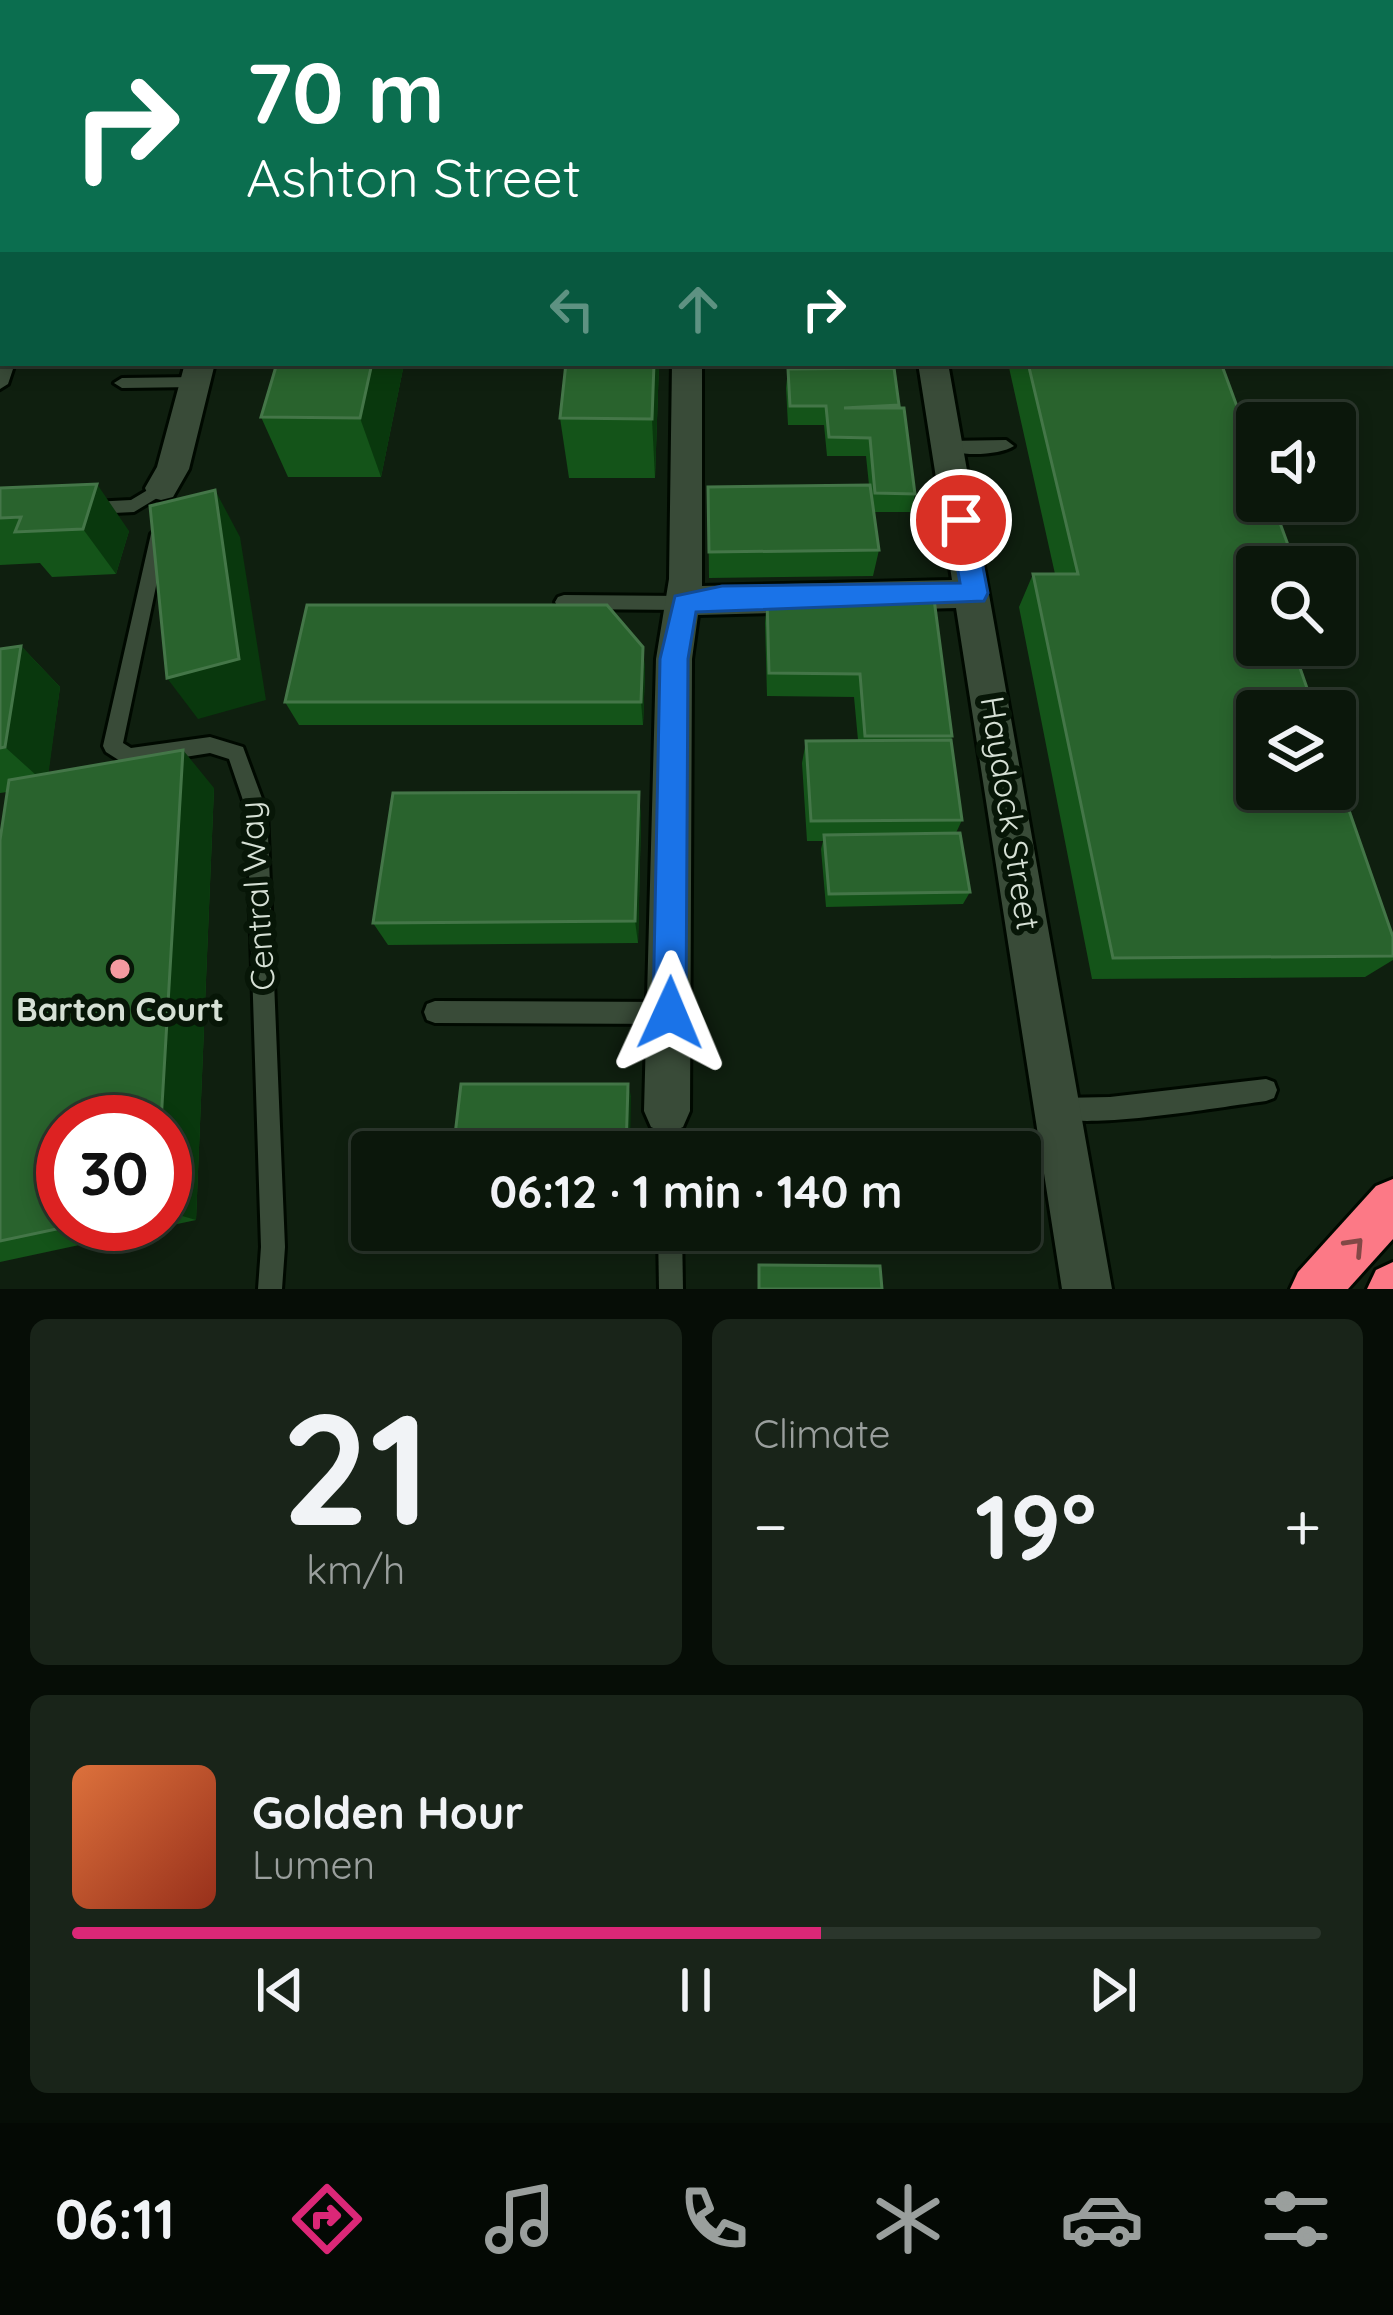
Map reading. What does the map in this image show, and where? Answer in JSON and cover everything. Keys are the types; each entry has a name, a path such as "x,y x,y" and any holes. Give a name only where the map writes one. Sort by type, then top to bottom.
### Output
{"highway":[{"path":"1315,1289 1393,1203"}],"street":[{"path":"668,1131 674,659 684,603 687,366"},
{"name":"Haydock Street","path":"934,366 1091,1281"},
{"name":"Central Way","path":"160,488 173,469 198,372"},
{"path":"684,603 722,597 975,593"}],"lane":[{"path":"122,383 198,372"},
{"path":"948,447 1006,446"},
{"path":"74,509 134,506 160,488"},
{"name":"Central Way","path":"160,488 158,542 113,746 128,757 210,745 236,753 256,812 273,1247 270,1289"},
{"path":"564,602 684,603"},
{"path":"435,1012 670,1013"},
{"path":"1060,1109 1266,1090"},
{"path":"670,1251 671,1289"}],"building":[{"path":"276,366 371,366 360,418 261,417"},
{"path":"566,366 654,366 652,419 560,418"},
{"path":"1029,366 1222,366 1236,404 1236,522 1280,522 1288,546 1236,546 1236,666 1299,666 1308,690 1236,690 1236,810 1349,810 1393,937 1393,956 1113,958 1033,574 1078,574"},
{"path":"894,368 899,405 844,408 904,408 915,494 875,493 870,438 829,437 826,406 790,406 788,369"},
{"path":"97,484 83,529 15,532 21,517 0,518 0,488"},
{"path":"870,485 879,550 709,552 708,487"},
{"path":"215,490 239,659 167,678 150,506"},
{"path":"767,598 934,599 952,736 865,736 860,674 769,673"},
{"path":"307,605 607,605 643,647 641,702 285,702"},
{"path":"21,646 5,747 0,748 0,649"},
{"path":"951,740 962,820 811,821 806,741"},
{"name":"Barton Court","path":"183,750 163,1095 36,1095 36,1233 0,1241 0,840 9,780"},
{"path":"639,792 635,921 373,923 393,793"},
{"path":"960,833 970,892 829,894 824,835"},
{"path":"461,1084 628,1084 627,1131 455,1131"},
{"path":"759,1265 880,1266 882,1289 759,1289"}],"place":[{"name":"Barton Court","path":"120,969"}],"route":[{"path":"670,1013 674,659 684,603 722,597 975,593 961,520"}]}
